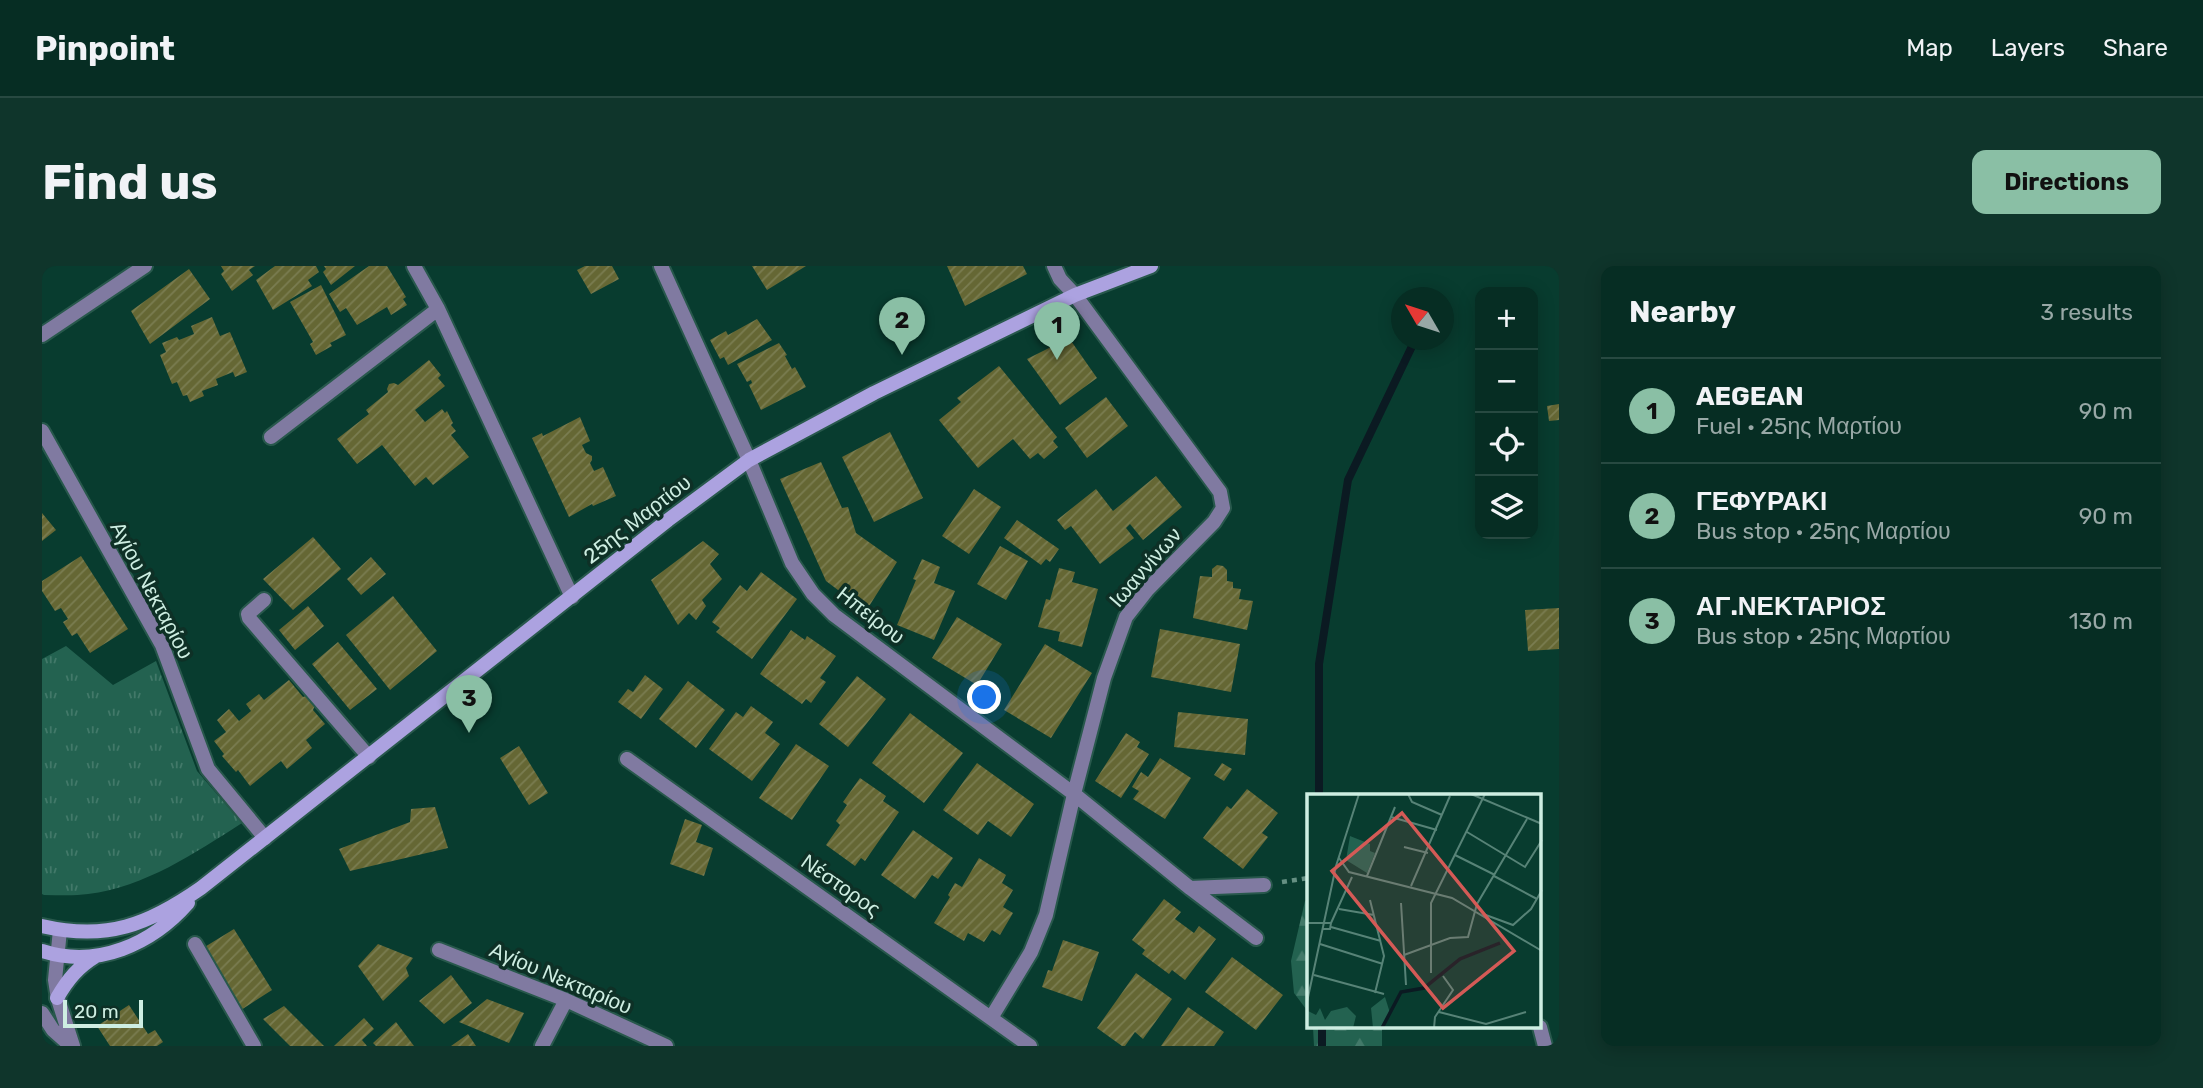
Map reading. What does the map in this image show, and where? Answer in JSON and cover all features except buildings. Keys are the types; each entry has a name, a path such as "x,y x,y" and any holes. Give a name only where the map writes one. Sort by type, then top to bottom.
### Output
{"main road":[{"name":"25ης Μαρτίου","path":"42,926 94,932 128,927 159,915 201,888 668,520 749,460 874,393 1075,295 1148,267"},
{"name":"25ης Μαρτίου","path":"42,951 57,956 112,953 146,939 177,916 201,888"},
{"path":"57,998 72,975 98,955"}],"street":[{"path":"42,335 145,266"},
{"path":"414,266 438,309 572,597"},
{"name":"Ηπείρου","path":"662,266 792,563 813,594 834,615 1074,793 1256,938"},
{"name":"Ιωαννίνων","path":"991,1018 1031,952 1040,931 1104,678 1126,617 1149,589 1214,522 1223,508 1220,492 1075,295 1060,279 1054,266"},
{"path":"271,437 438,309"},
{"name":"Αγίου Νεκταρίου","path":"42,431 162,645 208,769 265,838"},
{"path":"264,600 248,614 250,618 369,757"},
{"name":"Νέστορος","path":"627,759 1030,1046"},
{"path":"1190,888 1264,885"},
{"path":"61,930 55,980 57,998 72,1046"},
{"path":"195,944 254,1046"},
{"name":"Αγίου Νεκταρίου","path":"439,950 566,1000 666,1046"},
{"path":"542,1046 566,1000"},
{"path":"42,1013 53,1030 72,1046"},
{"path":"1540,1028 1545,1046"}],"path":[{"path":"1264,885 1307,878"}],"green space":[{"path":"66,646 113,685 156,661 197,771 242,823 169,867 130,884 88,894 44,895 42,659"},
{"path":"1305,901 1307,1010 1294,993 1291,961"},
{"path":"1313,1028 1382,1028 1382,1046 1314,1046"}],"waterway":[{"path":"1319,794 1319,664 1348,480 1410,350"},
{"path":"1322,1028 1322,1046"}],"place":[{"name":"ΓΕΦΥΡΑΚΙ","path":"902,355"},
{"name":"AEGEAN","path":"1057,360"},
{"name":"ΑΓ.ΝΕΚΤΑΡΙΟΣ","path":"469,733"}]}
